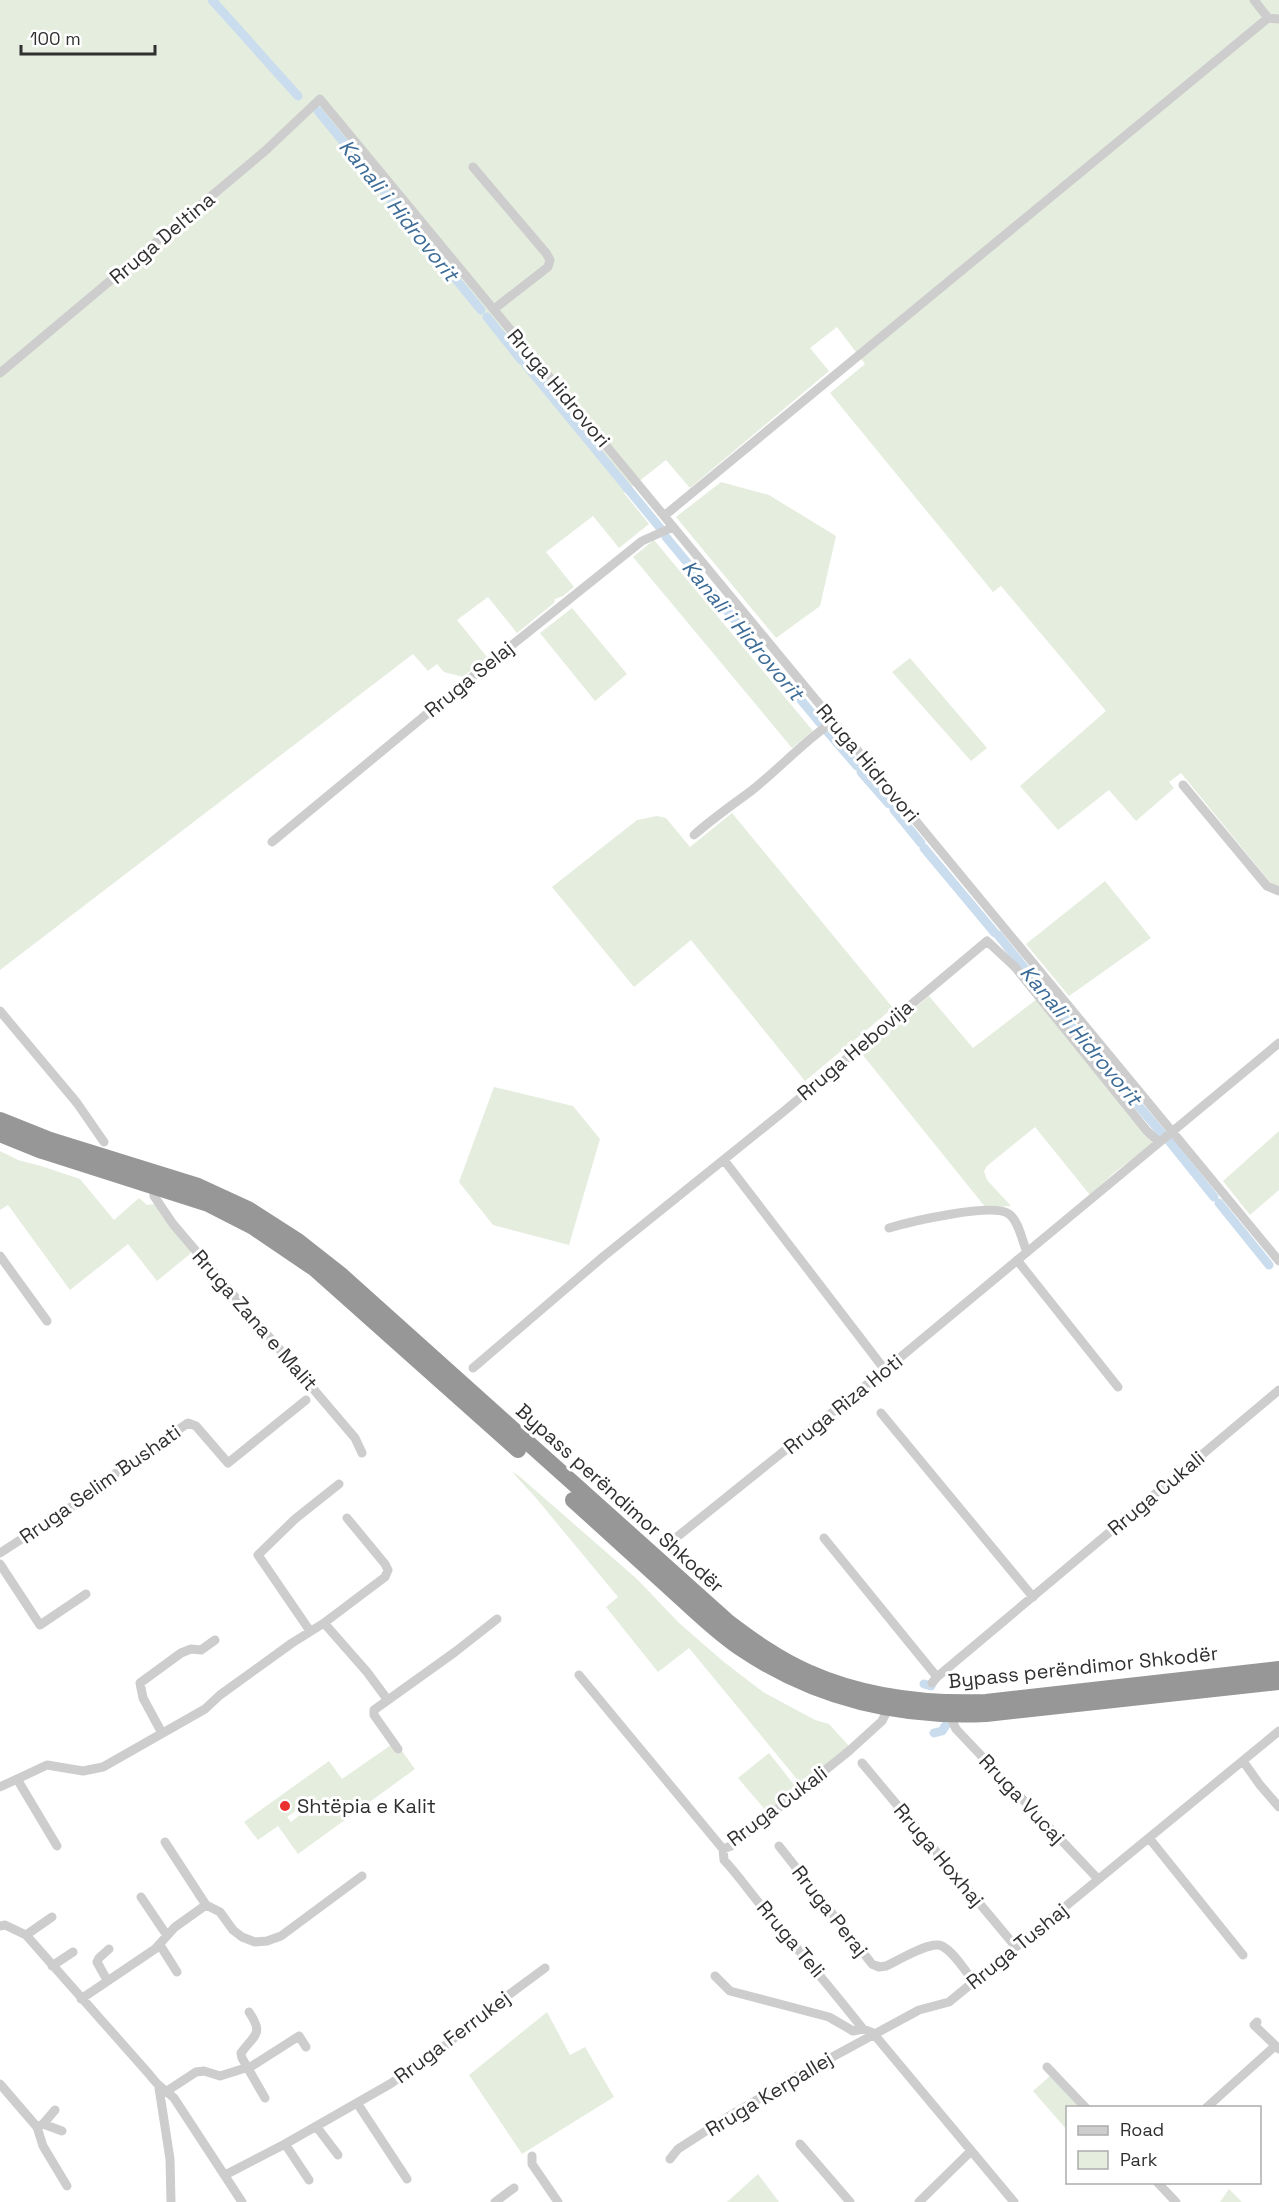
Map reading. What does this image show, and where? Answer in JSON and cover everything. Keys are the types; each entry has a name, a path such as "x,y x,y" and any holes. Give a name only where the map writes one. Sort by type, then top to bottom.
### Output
{"highway":[{"name":"Bypass perëndimor Shkodër","path":"0,1120 50,1140 198,1186 248,1209 298,1241 340,1274 726,1621 766,1649 807,1672 836,1683 887,1697 948,1703 986,1702 1279,1669"},
{"name":"Bypass perëndimor Shkodër","path":"0,1134 42,1151 208,1204 231,1215 297,1255 368,1316 706,1621 740,1648 803,1682 842,1698 888,1709 950,1716 1279,1682"}],"street":[{"path":"1254,0 1268,18 1279,20"},
{"path":"664,516 1268,18"},
{"name":"Rruga Hidrovori","path":"320,99 1279,1261"},
{"name":"Rruga Deltina","path":"0,373 266,151 320,99"},
{"path":"472,167 550,260 548,267 494,309"},
{"name":"Rruga Selaj","path":"272,842 633,548 648,538 674,527"},
{"path":"694,835 729,805 747,794 820,730 834,722"},
{"path":"1183,784 1267,886 1279,891"},
{"name":"Rruga Hebovija","path":"473,1368 604,1256 724,1160 987,941 1015,968 1159,1143"},
{"path":"0,1011 76,1103 104,1142"},
{"name":"Rruga Riza Hoti","path":"667,1545 885,1370 1279,1043"},
{"path":"724,1160 885,1370"},
{"name":"Rruga Zana e Malit","path":"154,1185 154,1196 173,1224 355,1437 362,1453"},
{"path":"889,1228 952,1214 1006,1211 1012,1217 1027,1252"},
{"path":"0,1256 47,1321"},
{"path":"1017,1260 1118,1387"},
{"name":"Rruga Cukali","path":"824,1538 935,1680 1279,1390"},
{"name":"Rruga Selim Bushati","path":"0,1553 94,1492 96,1487 188,1423 196,1426 228,1463 306,1400"},
{"path":"881,1413 1033,1597"},
{"path":"310,1631 258,1555 296,1519 339,1484"},
{"path":"0,1787 47,1765 82,1771 94,1770 162,1733 205,1709 220,1695 324,1623 385,1577 388,1570 347,1518"},
{"path":"0,1564 40,1625 86,1594"},
{"path":"398,1749 374,1715 374,1710 497,1619"},
{"path":"324,1623 367,1672 387,1699"},
{"path":"162,1733 143,1698 140,1683 181,1653 191,1649 201,1650 216,1640"},
{"name":"Rruga Cukali","path":"579,1675 723,1849 731,1846 849,1751 882,1720 888,1709"},
{"name":"Rruga Vucaj","path":"950,1716 956,1729 1098,1880"},
{"name":"Rruga Tushaj","path":"873,2033 919,2010 949,2002 1279,1731"},
{"path":"1243,1761 1279,1807"},
{"name":"Rruga Hoxhaj","path":"862,1763 1016,1947"},
{"path":"17,1779 57,1846"},
{"path":"1149,1838 1243,1955"},
{"path":"165,1842 206,1905 220,1912 233,1930 242,1937 255,1942 267,1941 288,1931 362,1876"},
{"name":"Rruga Peraj","path":"779,1846 872,1964 879,1967 886,1966 937,1944 943,1946 951,1954 974,1982"},
{"name":"Rruga Teli","path":"723,1849 724,1860 737,1873 764,1910 863,2029 873,2033 1014,2202"},
{"path":"141,1897 166,1934"},
{"path":"81,1999 160,1945 166,1934 206,1905"},
{"path":"26,1935 52,1917"},
{"path":"0,1926 5,1925 26,1935 163,2090 174,2098 242,2202"},
{"path":"160,1945 177,1972"},
{"path":"107,1980 97,1962 109,1949"},
{"path":"52,1966 73,1952"},
{"name":"Rruga Ferrukej","path":"225,2175 357,2103 441,2049 484,2013 545,1968"},
{"name":"Rruga Teli","path":"715,1976 730,1991 829,2017 853,2031 863,2029"},
{"path":"249,2012 258,2025 257,2032 241,2053 265,2098"},
{"path":"1208,2106 1277,2048 1254,2025 1257,2022"},
{"name":"Rruga Kerpallej","path":"670,2159 678,2150 754,2101 873,2033"},
{"path":"163,2090 196,2072 204,2071 220,2076 252,2066 299,2036 306,2047"},
{"path":"1047,2067 1084,2106"},
{"path":"0,2085 40,2126 62,2131"},
{"path":"163,2090 170,2159 171,2202"},
{"path":"357,2103 407,2179"},
{"path":"55,2110 40,2126 42,2146 67,2186"},
{"path":"316,2126 338,2156"},
{"path":"285,2144 309,2181"},
{"path":"800,2144 850,2202"},
{"path":"919,2202 971,2151"},
{"path":"532,2156 532,2164 558,2202"},
{"path":"1159,2184 1176,2202"},
{"path":"495,2202 513,2188"}],"green space":[{"path":"0,0 1279,0 1279,893 1181,773 1169,782 1174,788 1136,821 1109,790 1058,830 1020,786 1106,711 1001,586 993,592 830,393 865,364 837,327 810,348 829,371 690,488 666,460 624,493 649,524 619,548 593,516 546,552 574,587 555,599 554,603 517,633 488,597 457,620 487,657 463,677 444,672 437,664 428,671 413,654 0,970"},
{"path":"721,482 769,495 836,536 820,606 776,638 676,517"},
{"path":"654,540 813,731 792,748 633,557"},
{"path":"572,608 627,674 595,701 540,633"},
{"path":"910,658 987,748 971,761 892,672"},
{"path":"732,813 893,1008 805,1081 691,940 634,987 552,887 637,820 657,816 666,818 690,847"},
{"path":"1105,881 1151,938 1069,996 1026,944"},
{"path":"929,996 973,1048 1037,999 1154,1143 1115,1172 1090,1195 1035,1127 987,1166 984,1171 987,1180 1011,1206 986,1208 862,1054"},
{"path":"494,1087 573,1106 600,1139 569,1245 493,1225 459,1182"},
{"path":"1279,1131 1279,1190 1250,1215 1223,1181"},
{"path":"0,1151 18,1160 80,1179 114,1220 139,1198 147,1205 154,1204 191,1250 190,1254 157,1281 128,1244 70,1290 8,1205 0,1210"},
{"path":"512,1472 637,1579 679,1623 724,1662 763,1692 815,1720 829,1724 849,1746 801,1784 689,1648 658,1672 606,1607 618,1597"},
{"path":"391,1745 397,1754 402,1751 415,1769 298,1854 278,1826 258,1840 244,1822 329,1761 342,1779","holes":["307,1803 312,1809 308,1812 306,1810 291,1822 287,1817"]},
{"path":"769,1753 795,1786 767,1812 738,1778"},
{"path":"547,2012 570,2055 585,2047 614,2097 522,2154 469,2075"},
{"path":"1050,2076 1080,2106 1066,2106 1066,2129 1033,2091"},
{"path":"758,2174 779,2202 727,2202"},
{"path":"1229,2189 1242,2202 1220,2202"}],"waterway":[{"name":"Kanali i Hidrovorit","path":"212,0 298,96"},
{"name":"Kanali i Hidrovorit","path":"318,111 481,310"},
{"name":"Kanali i Hidrovorit","path":"487,317 521,360"},
{"name":"Kanali i Hidrovorit","path":"526,365 661,529"},
{"name":"Kanali i Hidrovorit","path":"666,537 820,723"},
{"name":"Kanali i Hidrovorit","path":"827,731 857,766"},
{"name":"Kanali i Hidrovorit","path":"861,772 889,804"},
{"name":"Kanali i Hidrovorit","path":"894,810 921,843"},
{"name":"Kanali i Hidrovorit","path":"924,848 995,933"},
{"name":"Kanali i Hidrovorit","path":"998,935 1164,1136"},
{"name":"Kanali i Hidrovorit","path":"1169,1141 1214,1197"},
{"name":"Kanali i Hidrovorit","path":"1219,1203 1269,1265"},
{"path":"924,1684 931,1686"},
{"path":"934,1733 942,1731 946,1725"}],"place":[{"name":"Shtëpia e Kalit","path":"285,1806"}]}
